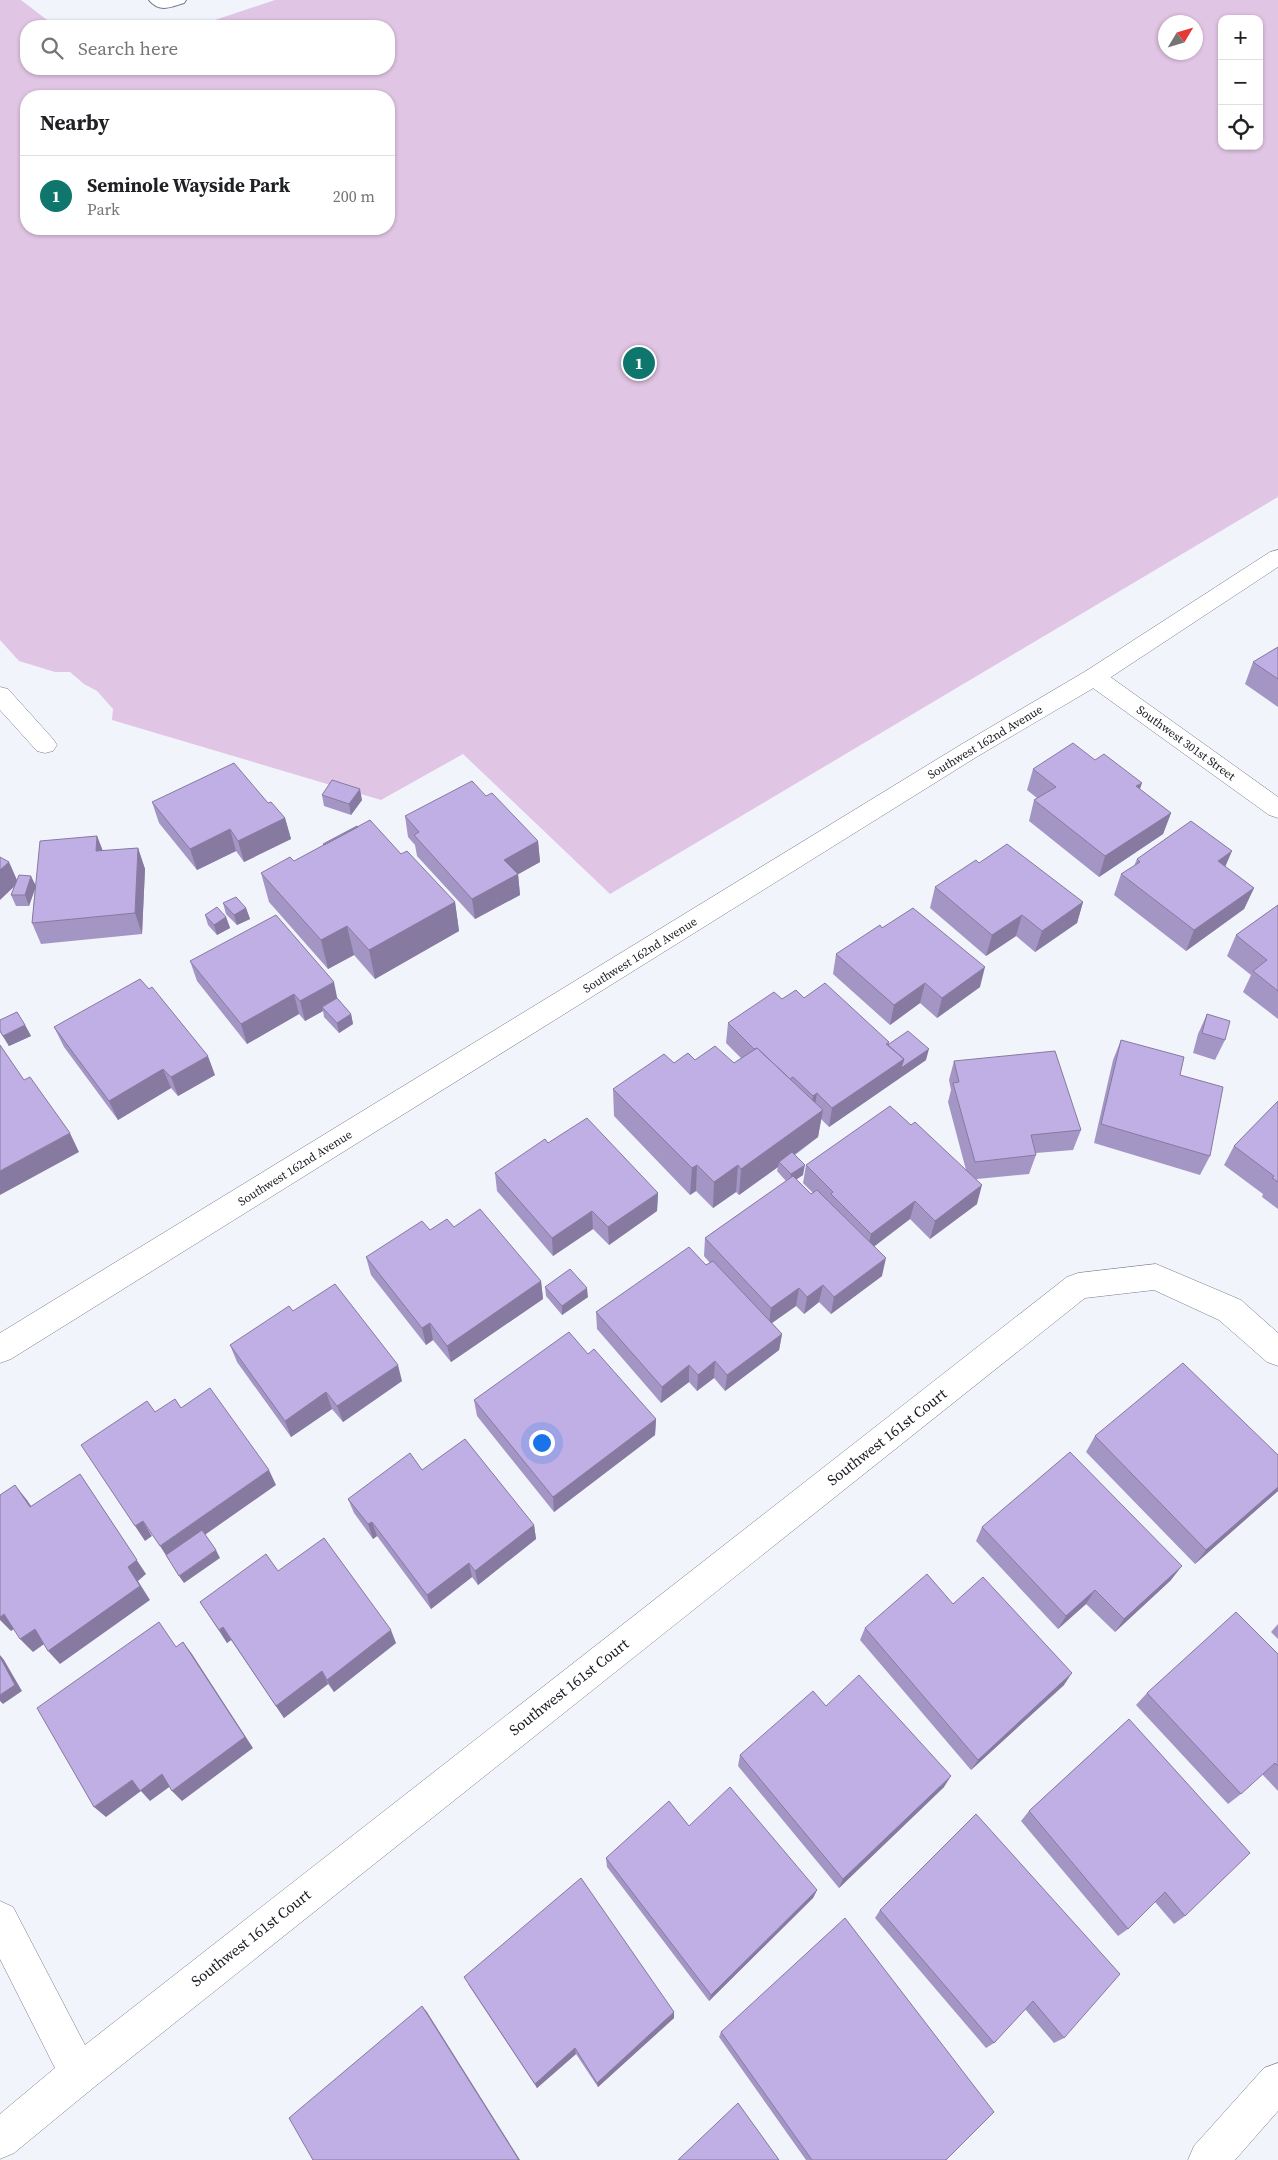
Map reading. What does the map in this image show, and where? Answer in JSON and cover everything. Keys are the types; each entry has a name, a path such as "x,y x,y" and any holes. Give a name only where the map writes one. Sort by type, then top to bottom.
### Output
{"street":[{"name":"Southwest 162nd Avenue","path":"0,1349 970,750 1094,677 1278,557"},
{"name":"Southwest 301st Street","path":"1094,677 1278,809"},
{"path":"0,695 45,744"},
{"name":"Southwest 161st Court","path":"0,2139 79,2074 1078,1286 1156,1277 1230,1310 1278,1352"},
{"path":"0,1920 79,2074"},
{"path":"1208,2160 1278,2082"}],"lane":[{"path":"156,0 163,5 179,0"}],"shaded area":[{"path":"0,0 21,0 47,20 20,20 20,75 395,75 395,20 215,20 275,0 1278,0 1278,497 610,894 463,754 381,800 112,720 113,709 97,691 84,684 70,672 55,672 19,661 0,640"}],"building":[{"path":"1278,647 1278,679 1253,662"},
{"path":"1073,743 1095,760 1104,754 1142,783 1136,786 1171,813 1105,856 1034,800 1056,787 1033,769"},
{"path":"234,763 268,803 271,802 285,818 238,841 230,829 190,849 152,802"},
{"path":"332,780 360,789 349,804 322,795"},
{"path":"472,781 486,796 492,793 538,841 504,860 518,874 472,899 414,835 419,832 405,816"},
{"path":"370,820 401,854 407,851 455,902 369,950 347,926 321,940 261,873 290,857 294,861"},
{"path":"1191,821 1232,851 1218,861 1254,888 1194,930 1121,874 1140,862 1137,859"},
{"path":"357,826 358,827 323,844"},
{"path":"97,836 96,851 138,848 135,913 32,923 40,841"},
{"path":"1007,844 1083,902 1042,931 1022,915 992,935 935,887 976,860 979,863"},
{"path":"0,857 9,862 0,870"},
{"path":"19,875 31,876 25,895 11,895"},
{"path":"236,897 246,908 234,915 223,903"},
{"path":"1278,905 1278,991 1253,971 1267,960 1236,935"},
{"path":"217,907 226,917 214,925 205,915"},
{"path":"913,908 985,967 942,998 925,983 894,1005 836,954 880,925 882,928"},
{"path":"276,915 334,982 300,1001 294,994 241,1024 190,961"},
{"path":"140,979 149,989 152,987 208,1056 171,1077 163,1069 109,1101 54,1027"},
{"path":"825,983 889,1042 886,1044 904,1059 832,1108 817,1093 813,1096 793,1077 790,1079 757,1048 754,1049 728,1023 774,992 782,999 796,990 804,998"},
{"path":"337,998 351,1014 337,1023 322,1007"},
{"path":"17,1012 25,1025 3,1036 0,1031 0,1020"},
{"path":"1207,1014 1230,1021 1225,1040 1202,1033"},
{"path":"908,1031 929,1049 901,1068 904,1059 888,1045"},
{"path":"1121,1040 1184,1057 1180,1075 1223,1087 1210,1156 1101,1124"},
{"path":"0,1045 24,1080 30,1077 70,1133 0,1171"},
{"path":"715,1046 734,1063 757,1048 823,1110 741,1169 738,1165 714,1182 697,1165 692,1168 613,1089 664,1054 674,1063 688,1053 695,1060"},
{"path":"1055,1051 1081,1130 1031,1135 1036,1155 975,1162 953,1083 959,1082 954,1061"},
{"path":"1278,1101 1278,1182 1272,1178 1274,1176 1234,1146"},
{"path":"890,1106 911,1125 915,1122 982,1185 935,1221 915,1201 871,1234 831,1194 833,1192 806,1165"},
{"path":"587,1118 658,1193 608,1227 592,1211 552,1238 495,1173 545,1139 548,1143"},
{"path":"792,1152 805,1165 791,1174 779,1162"},
{"path":"793,1176 811,1194 817,1190 886,1258 834,1297 823,1285 807,1297 799,1288 771,1308 705,1238"},
{"path":"480,1209 541,1281 447,1346 430,1323 422,1328 366,1257 422,1221 430,1230 447,1219 454,1227"},
{"path":"689,1247 706,1265 713,1261 782,1334 727,1375 715,1361 698,1375 689,1365 662,1387 596,1312"},
{"path":"570,1269 587,1288 562,1306 545,1287"},
{"path":"335,1284 398,1365 337,1406 326,1392 285,1421 230,1345 289,1306 293,1311"},
{"path":"569,1332 588,1354 594,1349 656,1419 553,1497 474,1400"},
{"path":"1183,1363 1278,1455 1278,1487 1206,1550 1095,1436"},
{"path":"210,1388 269,1470 160,1546 143,1521 135,1526 81,1445 147,1401 155,1412 175,1399 181,1408"},
{"path":"465,1439 534,1525 475,1571 469,1563 427,1595 372,1522 368,1524 348,1499 410,1453 422,1470"},
{"path":"1070,1452 1182,1566 1124,1619 1095,1590 1066,1616 982,1527"},
{"path":"80,1474 137,1560 128,1567 140,1586 48,1651 35,1629 20,1639 4,1614 0,1617 0,1495 15,1485 30,1507"},
{"path":"202,1530 216,1550 179,1576 166,1555"},
{"path":"324,1538 391,1630 327,1680 322,1671 276,1706 223,1627 219,1630 200,1602 266,1554 278,1571"},
{"path":"927,1574 953,1604 983,1577 1072,1673 978,1760 865,1628"},
{"path":"1236,1612 1278,1654 1278,1766 1275,1763 1241,1794 1147,1693"},
{"path":"159,1622 176,1647 183,1642 245,1737 172,1791 162,1774 140,1791 132,1780 94,1807 37,1708"},
{"path":"0,1657 15,1685 0,1695"},
{"path":"859,1675 951,1776 843,1879 740,1755 813,1691 826,1706"},
{"path":"1129,1719 1250,1853 1185,1916 1165,1892 1128,1929 1029,1811"},
{"path":"730,1787 817,1890 711,1995 606,1858 669,1801 689,1826"},
{"path":"976,1814 1120,1974 1064,2038 1033,2001 994,2043 880,1910"},
{"path":"581,1878 674,2012 597,2083 575,2048 535,2084 464,1977"},
{"path":"845,1918 994,2112 946,2160 812,2160 721,2032"},
{"path":"422,2006 519,2160 313,2160 289,2118"},
{"path":"738,2103 779,2160 678,2160"}],"place":[{"name":"Seminole Wayside Park","path":"639,363"}]}
